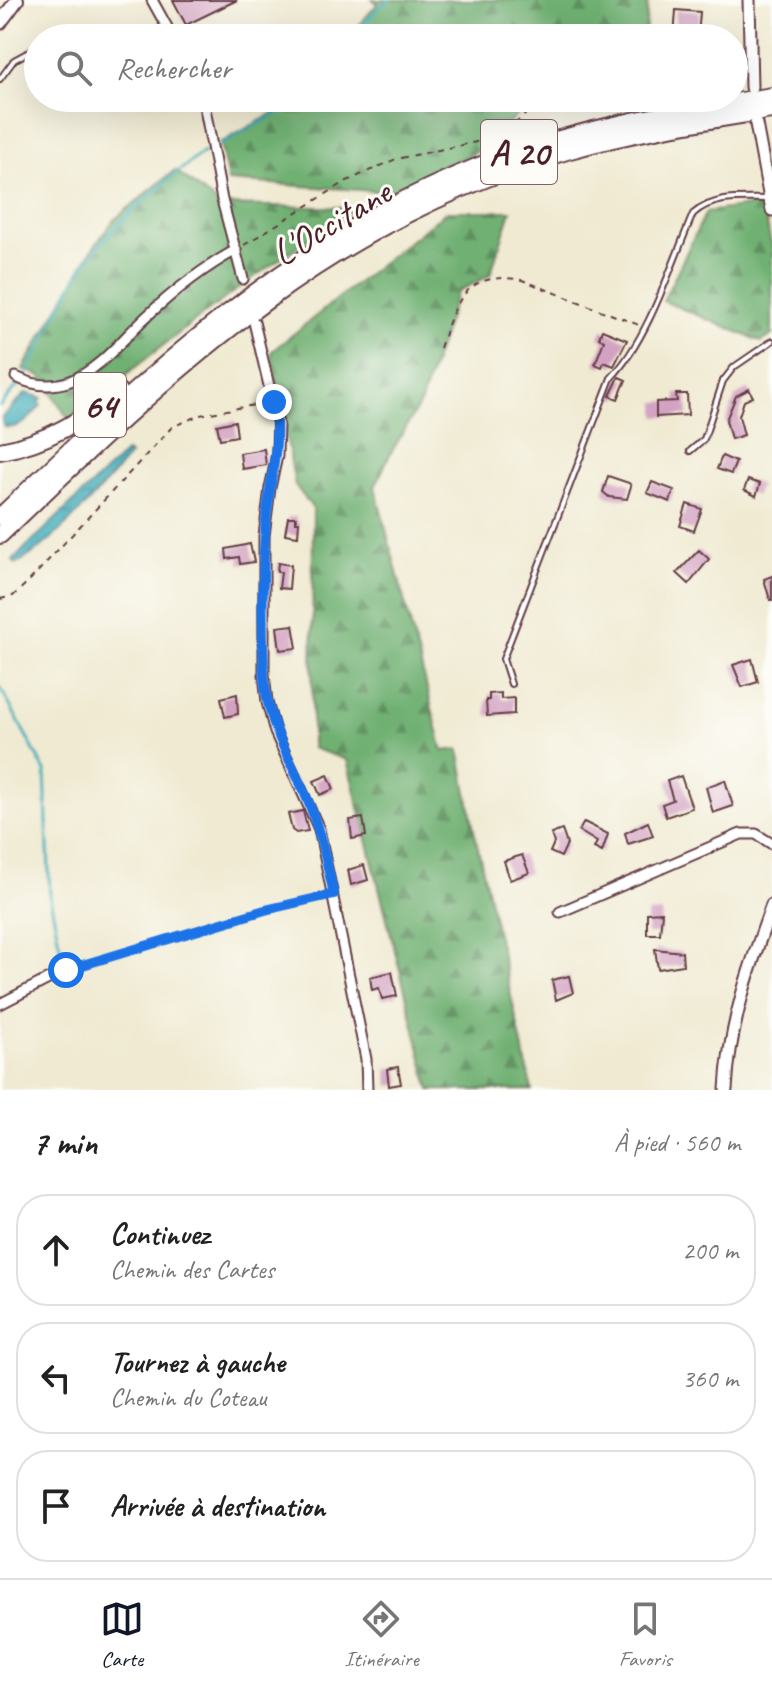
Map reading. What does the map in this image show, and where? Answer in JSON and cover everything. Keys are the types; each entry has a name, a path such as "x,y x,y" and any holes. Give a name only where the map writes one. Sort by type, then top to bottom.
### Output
{"highway":[{"name":"L'Occitane","path":"748,100 772,96"},
{"name":"L'Occitane","path":"0,535 115,425 202,349 294,279 372,231 443,196 570,150 664,128 772,110"},
{"name":"L'Occitane","path":"0,517 106,415 192,340 287,268 327,242 437,184 523,151 611,125 683,112"},
{"name":"64","path":"0,451 38,442 63,431 192,340"}],"main road":[{"path":"0,23 17,0"}],"street":[{"path":"152,0 165,24"},
{"path":"749,0 751,87"},
{"path":"206,112 222,200 243,279"},
{"path":"756,124 771,205"},
{"path":"16,377 32,385 56,385 91,370 183,285 207,266 236,250"},
{"path":"254,322 278,424 277,456 264,536 264,674 267,702 275,732 319,829 366,1059 367,1090"},
{"path":"560,912 741,834 756,834 772,844"},
{"path":"726,1090 729,1043 744,983 772,905"},
{"path":"0,1004 66,970"}],"lane":[{"path":"0,79 14,60 24,55"},
{"path":"511,684 503,665 505,651 611,378 625,363 644,327 693,214 704,204 726,199 771,205"},
{"path":"690,451 704,439 723,381 734,367 772,341"}],"path":[{"path":"236,250 359,175 396,159 490,139 528,112"},
{"path":"440,348 459,299 477,282 506,277 522,280 644,327"},
{"path":"0,599 13,596 47,563 172,427 200,415 274,402"},
{"path":"66,970 265,910 334,894"}],"green space":[{"path":"373,0 648,0 646,24 360,24 378,3"},
{"path":"275,112 520,112 483,149 389,192 228,181 220,143"},
{"path":"175,170 219,205 356,208 210,310 69,420 41,376 23,369 93,248 114,220"},
{"path":"762,204 772,247 772,335 762,342 663,301 706,212"},
{"path":"447,211 511,211 490,275 457,292 421,402 389,456 375,487 443,751 459,749 532,1090 430,1090 347,760 312,748 313,509 295,485 271,352"}],"water":[{"path":"26,393 42,398 39,401 41,405 21,425 4,427 2,418"},
{"path":"126,452 130,455 61,529 31,555 16,564 13,561 25,548"}],"building":[{"path":"173,0 237,0 188,24"},
{"path":"676,10 700,12 699,24 675,24"},
{"path":"602,330 627,340 614,366 604,362 602,367 595,364 604,341 599,338"},
{"path":"619,377 626,380 618,399 610,396"},
{"path":"749,389 753,397 744,401 739,416 744,435 731,439 726,420 736,396"},
{"path":"676,394 687,394 688,415 656,417 656,402 677,401"},
{"path":"235,421 237,436 220,439 217,425"},
{"path":"264,449 266,465 242,469 240,453"},
{"path":"722,456 736,462 731,474 717,469"},
{"path":"608,476 629,483 627,499 609,497 603,492"},
{"path":"748,480 760,484 756,496 744,490"},
{"path":"652,482 674,490 670,502 647,493"},
{"path":"687,504 702,509 694,531 680,526"},
{"path":"288,517 296,517 296,522 299,522 298,536 285,534"},
{"path":"250,544 254,562 240,564 239,557 227,559 226,549"},
{"path":"699,550 709,559 689,584 677,573"},
{"path":"278,563 291,565 289,589 279,588 281,572 277,572"},
{"path":"772,576 772,600 770,600 764,579"},
{"path":"293,625 297,648 280,650 277,627"},
{"path":"752,659 758,682 742,687 733,665"},
{"path":"501,693 501,699 514,698 514,714 487,716 486,700 489,700 489,694"},
{"path":"237,694 238,714 225,717 221,698"},
{"path":"328,775 334,789 320,795 314,781"},
{"path":"681,776 692,808 666,817 662,804 673,800 667,781"},
{"path":"725,780 733,806 713,813 706,787"},
{"path":"303,811 308,831 296,833 292,830 288,814"},
{"path":"363,818 366,836 352,839 350,820"},
{"path":"584,822 608,834 602,852 594,848 597,842 579,831"},
{"path":"648,822 653,836 628,844 625,833"},
{"path":"562,830 567,844 561,857 550,852 554,843 551,834"},
{"path":"522,855 529,873 510,880 504,861"},
{"path":"364,865 368,880 351,885 348,870"},
{"path":"662,912 660,934 647,934 647,913"},
{"path":"655,949 682,952 683,965 658,969"},
{"path":"392,972 397,996 382,999 379,988 372,990 370,977"},
{"path":"569,976 573,993 556,1000 552,980"},
{"path":"398,1067 401,1084 389,1086 387,1069"}],"waterway":[{"path":"364,24 389,0"},
{"path":"220,145 280,112"},
{"path":"26,375 71,287 92,255 139,205 205,151"},
{"path":"0,406 19,384"},
{"path":"0,687 45,771 50,898 64,966"}],"route":[{"path":"66,970 265,910 334,894 319,829 275,732 267,702 264,674 264,536 277,456 278,424 274,402"}]}
